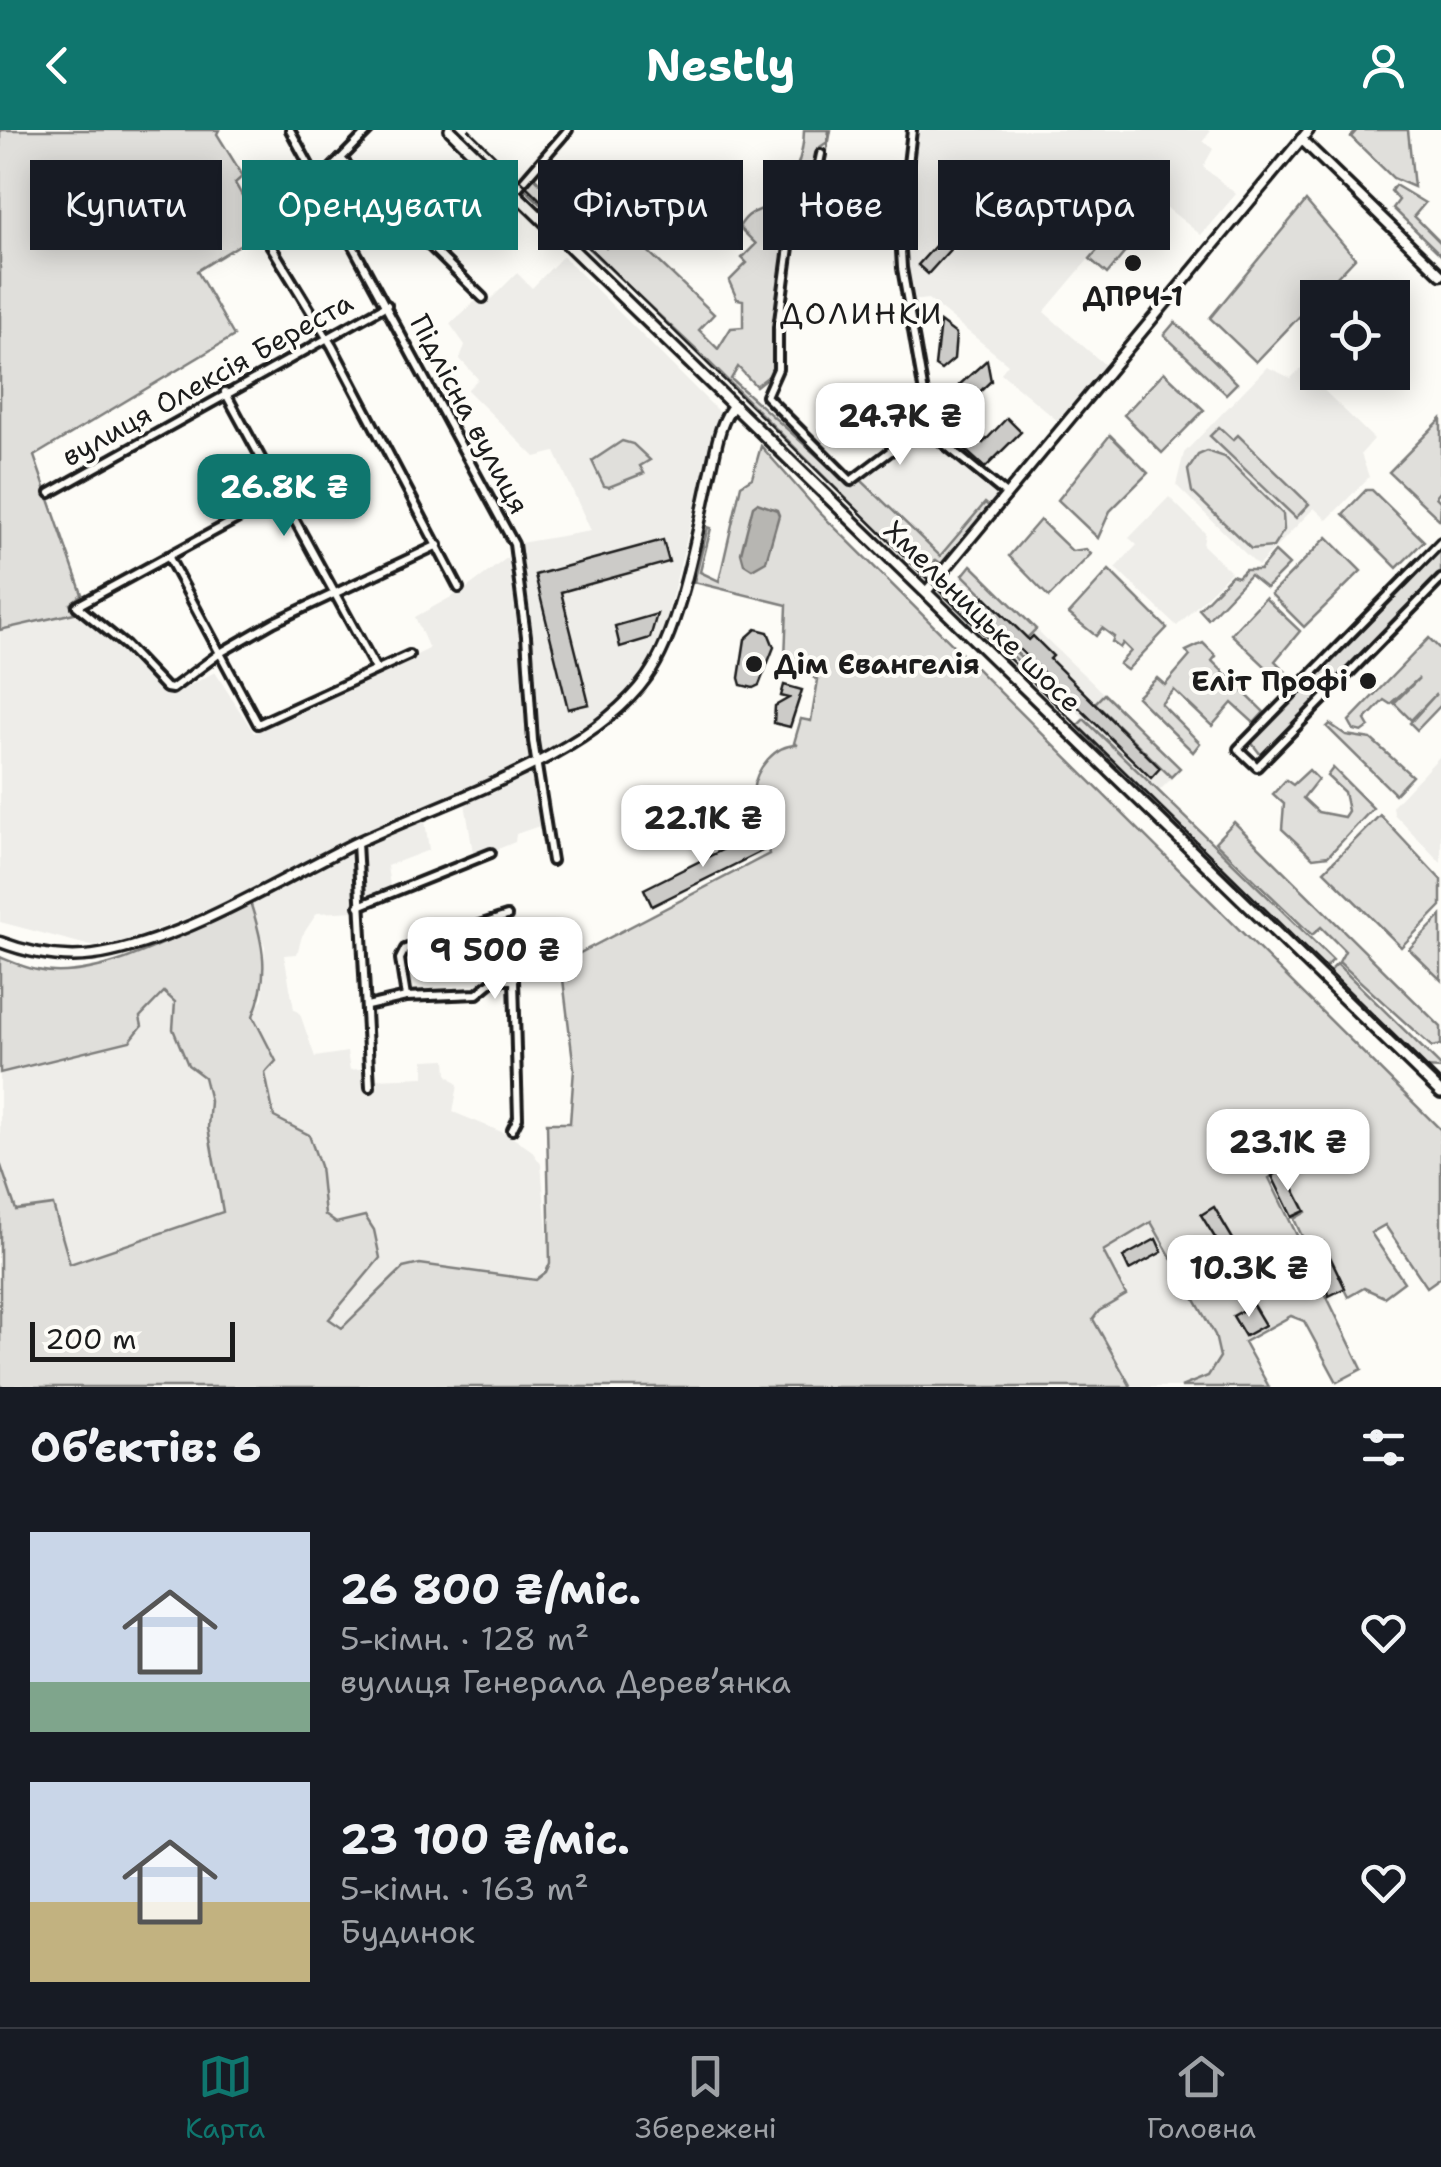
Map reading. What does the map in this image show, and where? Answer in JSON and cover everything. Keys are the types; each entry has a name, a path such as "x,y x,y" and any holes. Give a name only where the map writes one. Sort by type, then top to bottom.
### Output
{"main road":[{"name":"Хмельницьке шосе","path":"450,130 481,160"},
{"path":"926,592 1309,130"},
{"path":"1301,140 1441,275"},
{"name":"Хмельницьке шосе","path":"518,196 1439,1087"},
{"path":"0,942 71,958 132,947 238,902 357,842 536,762 584,735 620,708 660,656 699,523 722,424 734,405"}],"street":[{"name":"Підлісна вулиця","path":"290,130 307,160"},
{"path":"369,130 340,159 483,298"},
{"path":"518,187 568,130"},
{"path":"912,130 900,233 902,268 929,422 936,437 1006,494"},
{"path":"821,154 811,201 789,247 778,328 778,368 766,396 851,481 929,422"},
{"path":"273,250 324,336 459,588"},
{"name":"Підлісна вулиця","path":"357,250 514,544 536,762 552,862"},
{"name":"вулиця Олексія Береста","path":"50,493 324,336 387,305"},
{"path":"226,392 376,668"},
{"path":"281,495 77,606 126,646 166,688 172,689 220,652 438,545"},
{"path":"1441,542 1238,749 1257,767 1441,579"},
{"path":"168,556 258,724 408,654"},
{"path":"357,842 370,1087"},
{"path":"359,906 491,854"},
{"path":"406,997 400,959 405,949 508,916"},
{"path":"367,1006 406,997 478,994 502,978 517,982 518,1118 512,1130"}],"shaded area":[{"path":"0,130 219,130 217,134 242,174 235,183 242,195 242,243 197,271 234,336 34,456 82,594 70,604 74,613 0,630"},
{"path":"804,130 831,130 829,141 817,149 815,160 799,160"},
{"path":"913,130 1208,130 1203,141 1213,149 1203,167 1236,194 1201,235 1170,210 1170,160 938,160 938,250 1096,250 1044,312 1105,365 1059,422 1001,373 1008,364 928,299 911,301 905,250 918,250 918,160 910,160"},
{"path":"1357,130 1408,130 1414,187 1393,178 1351,137"},
{"path":"534,177 538,181 538,201 523,187"},
{"path":"1395,185 1425,203 1414,216 1441,243 1441,255 1393,208 1399,200 1391,191"},
{"path":"1306,201 1355,258 1334,280 1300,280 1300,316 1256,362 1210,318"},
{"path":"763,208 763,250 784,250 786,262 778,328 778,369 756,386 738,367 731,379 852,487 861,480 940,556 985,503 990,507 942,564 936,560 932,565 937,570 928,580 710,363 590,250 647,250 714,314 699,330 718,349 731,328 743,327 743,300 737,299 729,281 747,263 742,258 756,244 743,231 743,222"},
{"path":"1098,250 1127,250 1107,274 1090,259"},
{"path":"563,256 719,412 661,640 651,665 633,690 604,717 527,761 229,901 128,941 91,946 0,922 0,630 74,613 114,640 172,695 215,672 254,733 429,649 415,617 464,590 515,552 514,544 591,531 555,452 535,457 467,390 478,379 460,359 465,345 450,324 479,298 486,304 517,273 532,288"},
{"path":"1175,322 1237,383 1226,394 1164,335"},
{"path":"1267,367 1291,378 1300,369 1300,390 1324,390 1374,439 1361,454 1369,477 1327,520 1314,508 1258,566 1176,485 1184,453"},
{"path":"1164,372 1204,410 1162,453 1124,415"},
{"path":"1441,419 1441,491 1436,497 1441,502 1440,520 1389,472"},
{"path":"929,422 936,437 1003,491 937,570 931,558 851,481"},
{"path":"1219,427 1233,440 1238,435 1309,504 1296,518 1210,436"},
{"path":"1110,435 1148,473 1110,511 1098,538 1058,500"},
{"path":"622,441 633,444 650,460 640,466 644,473 604,486 592,461"},
{"path":"761,446 820,513 1441,1130 1441,1277 1427,1287 1385,1225 1371,1233 1404,1282 1384,1297 1364,1288 1348,1297 1320,1241 1307,1247 1294,1219 1306,1212 1284,1169 1269,1178 1362,1369 1337,1382 1304,1321 1291,1316 1244,1342 1269,1387 1181,1387 1208,1376 1220,1357 1215,1335 1151,1222 1103,1251 1126,1295 1093,1319 1131,1387 0,1387 0,1163 16,1210 53,1205 70,1264 223,1212 208,1128 210,1101 204,1077 188,1065 173,1029 175,1002 164,992 140,1017 142,1026 130,1041 0,1073 0,957 37,970 89,969 146,951 250,902 263,959 262,987 253,1016 276,1061 265,1073 274,1117 309,1135 320,1166 325,1215 336,1223 365,1216 374,1230 380,1258 329,1319 342,1328 403,1268 420,1264 536,1280 546,1272 550,1263 547,1123 570,1123 574,1069 561,963 769,854 754,807 755,783 774,753 798,745 794,743 801,719 811,721 818,680 785,661 787,605 694,582 708,527 711,528 700,572 719,581 741,485 752,478"},
{"path":"1207,451 1225,457 1283,514 1284,530 1273,547 1251,549 1192,492 1188,470 1198,455"},
{"path":"1366,490 1372,490 1424,541 1397,568 1343,514"},
{"path":"1169,497 1205,533 1203,545 1231,572 1177,626 1115,568 1137,545 1129,538"},
{"path":"757,503 777,510 779,515 766,561 752,569 744,564 741,553"},
{"path":"1040,520 1072,551 1086,549 1091,554 1049,597 1009,556"},
{"path":"1327,537 1361,571 1304,627 1271,594"},
{"path":"1441,547 1441,574 1261,755 1251,742"},
{"path":"1275,552 1289,565 1266,588 1250,575 1208,619 1199,609 1232,575 1238,577 1245,570 1260,570"},
{"path":"971,565 1036,629 1027,638 963,575"},
{"path":"1109,570 1167,628 1127,670 1119,664 1131,651 1123,643 1120,648 1102,628 1096,636 1069,614"},
{"path":"963,575 1027,638 1036,629 1104,694 1095,704 1172,778 1159,791 950,588"},
{"path":"947,585 1029,665 1026,669 1012,655 1008,658 940,592"},
{"path":"1265,598 1300,631 1275,661 1290,676 1283,683 1231,634"},
{"path":"1429,638 1441,650 1441,705 1417,730 1410,723 1436,694 1411,720 1394,703 1419,678 1390,704 1384,700 1365,720 1369,727 1362,732 1354,730 1349,721"},
{"path":"1203,643 1216,656 1212,661 1264,712 1254,723 1232,703 1212,726 1174,690 1161,704 1200,743 1193,752 1137,697 1157,678 1165,685 1190,656 1186,651"},
{"path":"1104,694 1180,768 1171,777 1095,703"},
{"path":"1084,719 1333,960 1327,966 1319,965 1077,726"},
{"path":"1330,724 1346,735 1371,739 1412,776 1395,794 1327,727"},
{"path":"1441,755 1441,863 1394,814 1393,806"},
{"path":"536,768 545,824 516,834 515,842 474,859 465,803"},
{"path":"1333,768 1373,808 1328,856 1313,858 1282,829 1284,804 1273,794 1286,780 1293,785 1309,770 1318,779 1303,798 1318,812 1344,817 1348,811 1344,792 1327,776"},
{"path":"1380,815 1441,880 1441,906 1401,947 1324,871"},
{"path":"425,820 429,850 387,866 391,892 364,900 361,847"},
{"path":"1234,822 1441,1027 1441,1045 1432,1047 1339,962 1345,951 1321,927 1312,935 1215,842"},
{"path":"353,851 357,911 317,913 302,936 297,954 284,955 294,1009 300,1014 315,1057 347,1052 350,1070 374,1067 375,1079 424,1077 424,1060 446,1059 447,1074 458,1085 453,1112 509,1135 531,1150 541,1164 550,1263 536,1280 420,1264 403,1268 341,1328 329,1319 380,1258 374,1230 364,1216 336,1223 325,1215 274,1117 265,1072 275,1060 252,1016 263,998 265,946 247,903"},
{"path":"1441,916 1441,980 1409,949"},
{"path":"1337,964 1441,1069 1424,1068 1331,977 1330,971"},
{"path":"164,991 175,1002 173,1029 188,1065 204,1077 210,1101 208,1129 223,1212 70,1265 53,1205 16,1210 0,1163 0,1073 130,1041 140,1017"},
{"path":"1151,1222 1227,1313 1269,1387 1131,1387 1093,1319 1126,1295 1102,1251"}],"building":[{"path":"938,243 938,250 950,250 928,274 918,265"},
{"path":"940,322 956,334 954,359 941,370 935,366"},
{"path":"987,360 991,381 960,411 964,415 958,421 983,443 1007,418 1021,432 985,468 938,425 959,401 959,385"},
{"path":"663,540 669,562 561,592 589,704 568,709 535,575"},
{"path":"984,596 1029,640 1033,636 1053,656 1050,659 1160,768 1151,778 975,606"},
{"path":"657,614 650,638 620,647 615,626"},
{"name":"Дім Євангелія","path":"756,629 768,632 774,647 759,685 753,688 741,685 739,678 745,639"},
{"path":"784,685 802,690 790,727 774,723 775,706 789,698 781,696"},
{"path":"754,834 762,851 652,906 644,889"},
{"path":"1284,1170 1305,1211 1292,1217 1272,1176"},
{"path":"1214,1207 1237,1246 1245,1241 1266,1278 1252,1286 1236,1257 1202,1282 1194,1269 1222,1249 1201,1215"},
{"path":"1156,1239 1162,1252 1129,1270 1123,1257"},
{"path":"1323,1242 1345,1288 1329,1296 1327,1285 1306,1249"},
{"path":"1253,1305 1265,1325 1245,1336 1233,1316"}],"waterway":[{"path":"826,160 829,130"}],"tram line":[{"path":"469,130 1441,1081"}],"place":[{"name":"ДПРЧ-1","path":"1133,263"},
{"name":"Дім Євангелія","path":"754,664"},
{"name":"Еліт Профі","path":"1368,681"}],"district":[{"name":"ДОЛИНКИ","path":"862,314"}]}
